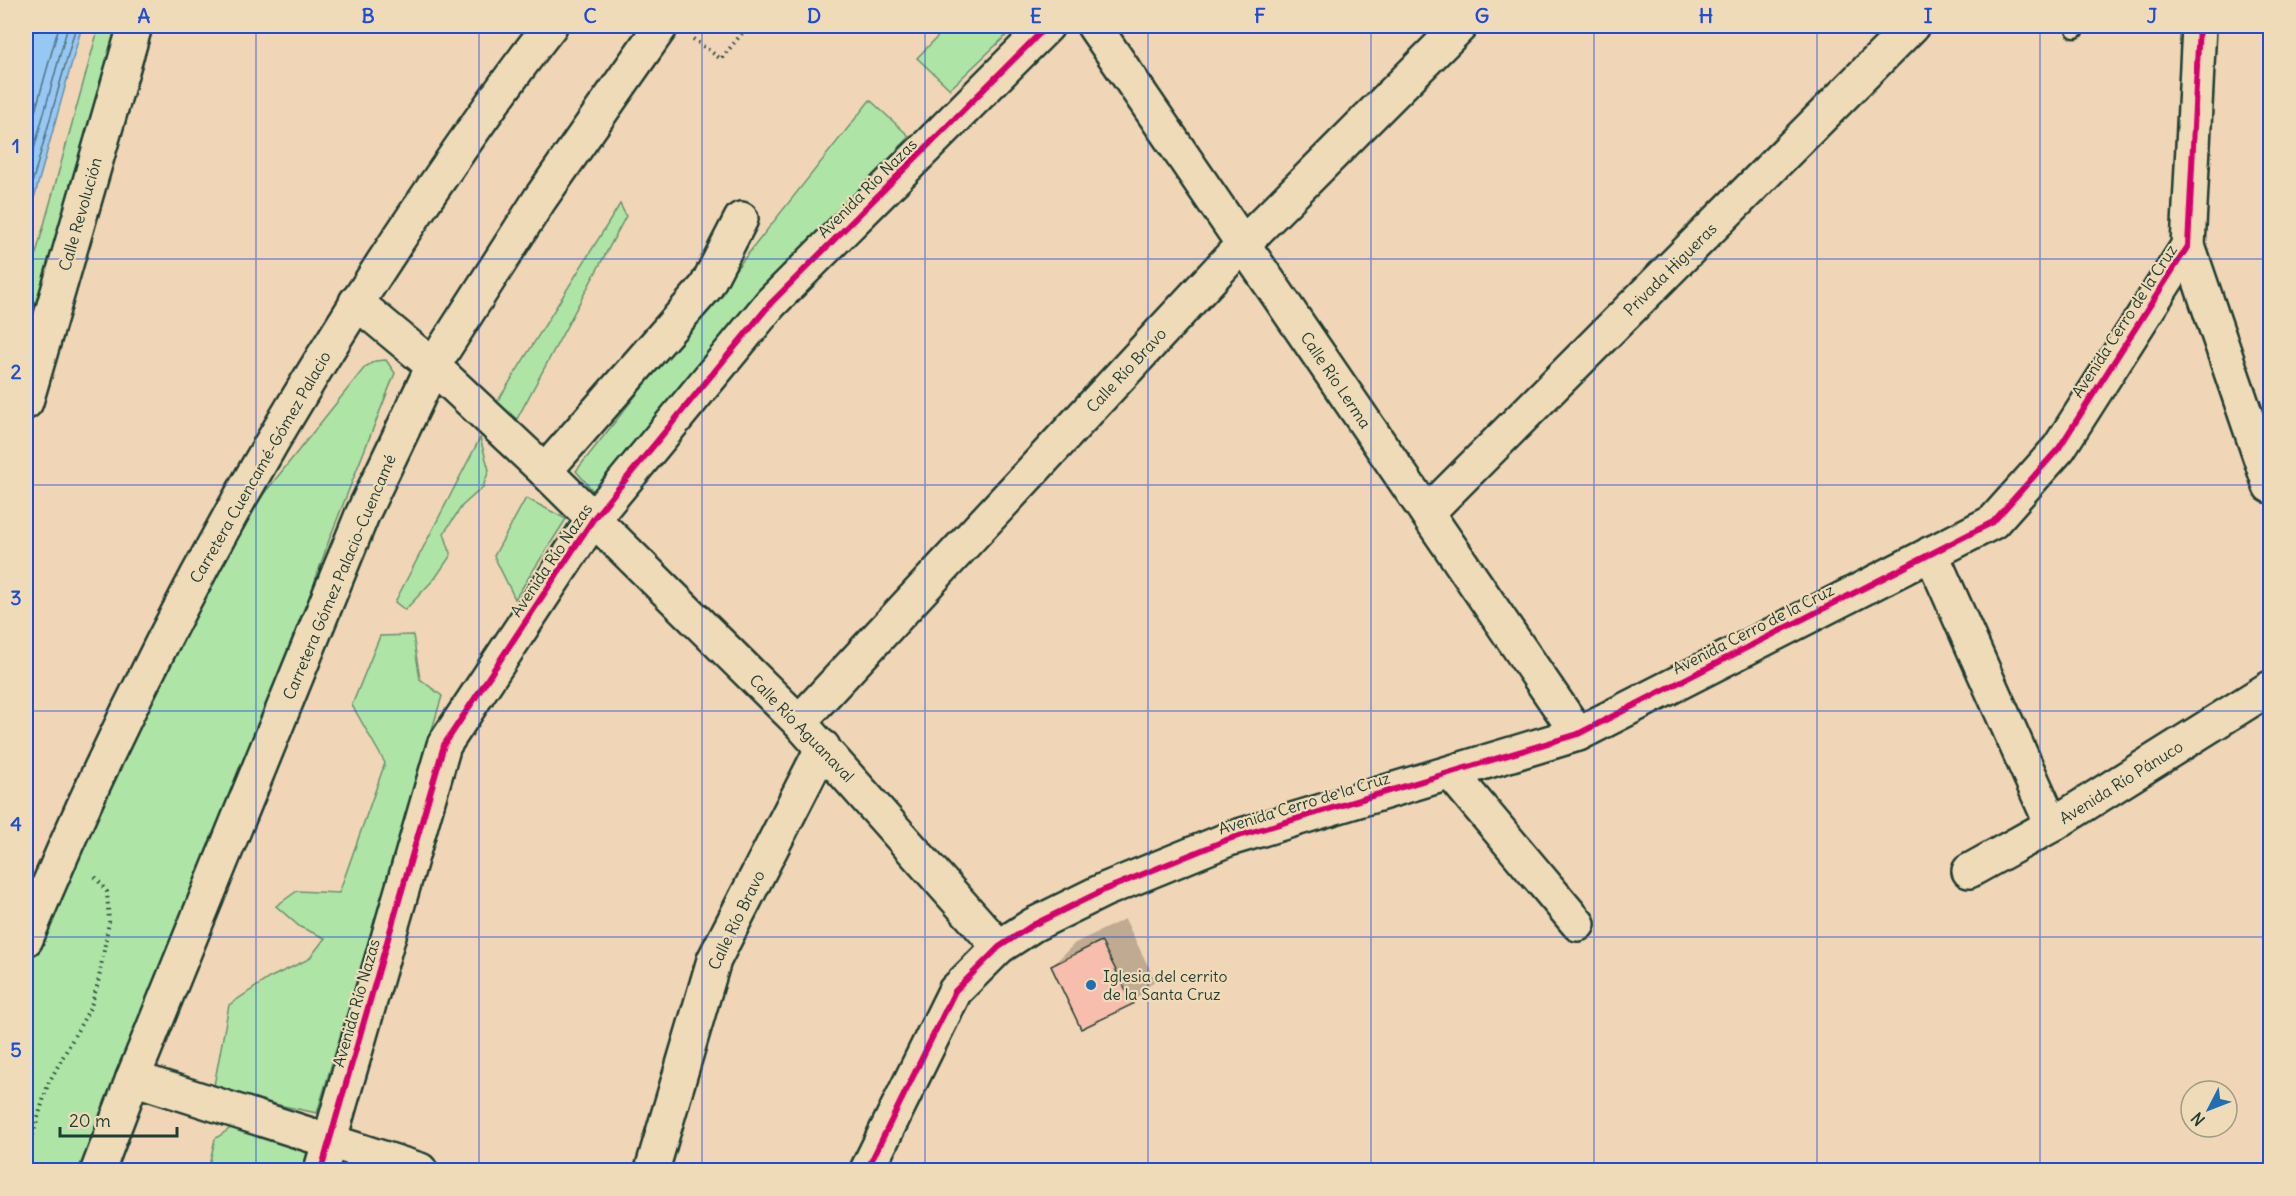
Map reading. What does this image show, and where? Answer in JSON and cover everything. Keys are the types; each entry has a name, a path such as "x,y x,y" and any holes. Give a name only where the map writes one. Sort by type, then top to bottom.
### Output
{"main road":[{"name":"Calle Revolución","path":"26,402 135,26"},
{"name":"Carretera Cuencamé-Gómez Palacio","path":"26,939 67,839 175,616 261,459 356,302 457,152 550,26"},
{"name":"Carretera Gómez Palacio-Cuencamé","path":"98,1170 133,1078 362,515 433,366 540,199 661,26"},
{"name":"Avenida Río Nazas","path":"326,1156 444,745 594,518 771,303 1047,26"},
{"name":"Calle Río Lerma","path":"1094,26 1578,734"},
{"name":"Calle Río Bravo","path":"799,722 1243,244 1460,26"},
{"name":"Privada Higueras","path":"1427,513 1912,26"},
{"name":"Avenida Cerro de la Cruz","path":"867,1170 955,990 999,947 1033,925 1104,890 1229,838 1578,734 1993,522 2059,448 2188,246 2199,26"},
{"path":"545,471 706,287 741,219"},
{"path":"2188,246 2271,486"},
{"name":"Calle Río Aguanaval","path":"356,302 433,366 545,471 799,722 999,947"},
{"path":"1930,554 2052,825"},
{"name":"Avenida Río Pánuco","path":"1969,872 2052,825 2271,688"},
{"name":"Calle Río Bravo","path":"652,1170 714,960 823,747"},
{"path":"1451,773 1578,924"},
{"path":"133,1078 326,1156 420,1170"}],"path":[{"path":"721,59 748,26"},
{"path":"26,1158 48,1084 91,1006 98,983 109,922 107,892 67,839"}],"green space":[{"path":"99,26 122,26 26,355 26,290"},
{"path":"948,26 1016,26 950,89 917,58"},
{"path":"870,100 909,136 600,499 576,471"},
{"path":"620,204 626,216 511,430 491,412"},
{"path":"386,360 395,373 329,540 276,695 103,1170 26,1170 26,914 159,650 263,495 365,367 375,361"},
{"path":"480,438 489,470 483,487 462,506 444,533 451,555 436,577 405,610 395,602"},
{"path":"526,498 566,519 515,599 494,556"},
{"path":"413,635 420,679 442,696 317,1113 213,1091 229,1005 269,978 309,959 325,938 300,927 276,906 297,891 339,893 385,763 352,705 380,636"},
{"path":"235,1125 311,1153 306,1170 208,1170 215,1139"}],"water":[{"path":"27,26 82,26 26,227 26,31"}],"building":[{"name":"Iglesia del cerrito de la Santa Cruz","path":"1101,941 1133,1004 1081,1029 1051,966"}],"cycle path":[{"path":"321,1170 444,745 594,518 771,303 1047,26"},
{"path":"867,1170 955,991 999,947 1033,925 1104,890 1229,839 1578,734 1993,522 2059,448 2188,246 2199,26"}],"place":[{"name":"Iglesia del cerrito de la Santa Cruz","path":"1091,985"}]}
